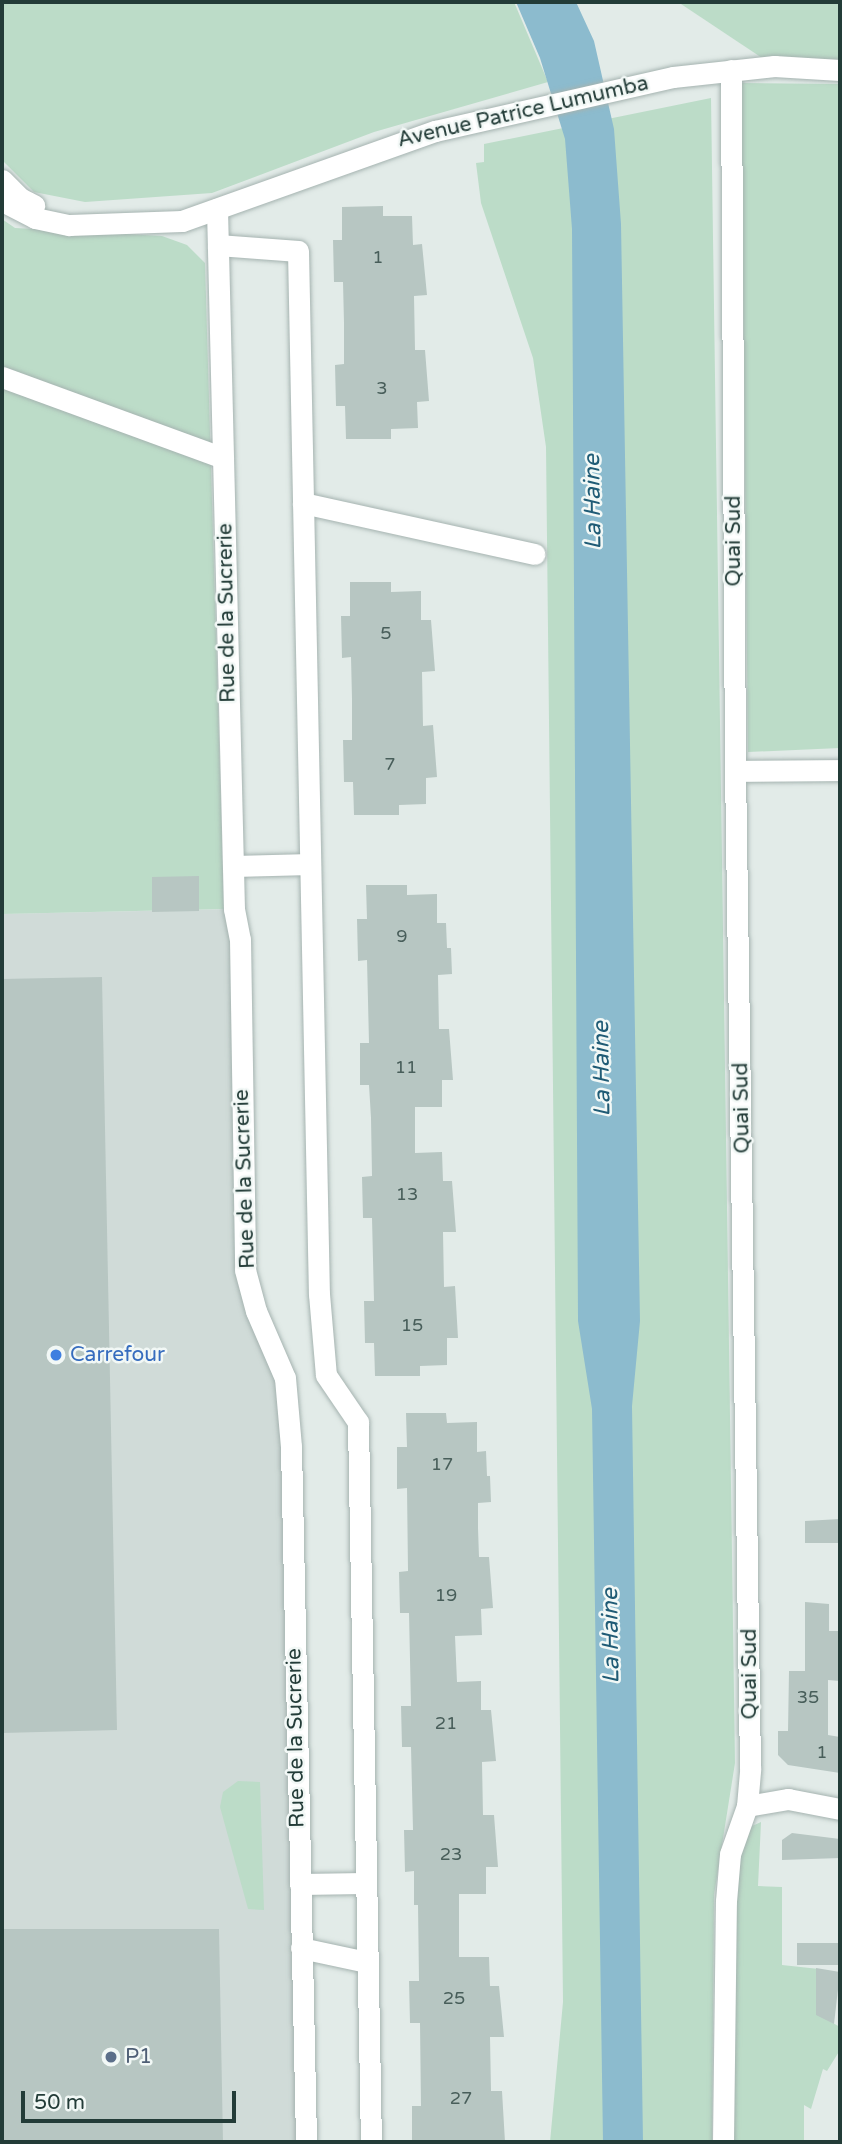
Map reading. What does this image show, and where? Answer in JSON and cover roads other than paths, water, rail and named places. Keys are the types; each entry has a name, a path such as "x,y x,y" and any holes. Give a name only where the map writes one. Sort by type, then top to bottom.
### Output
{"street":[{"name":"Avenue Patrice Lumumba","path":"2,201 35,218 69,225 182,221 384,146 630,86 731,69 774,66 840,70"},
{"name":"Quai Sud","path":"723,2142 726,1901 730,1854 747,1806 750,1612 735,771 731,69"},
{"name":"Avenue Patrice Lumumba","path":"2,180 20,198 41,208 71,212 217,208"},
{"name":"Rue de la Sucrerie","path":"217,208 233,866 240,939 246,1270 256,1311 285,1378 290,1447 306,2142"},
{"path":"218,245 298,251 319,1294 326,1375 358,1422 371,2142"},
{"path":"2,377 223,458"},
{"path":"303,503 534,554"},
{"path":"735,771 840,770"},
{"path":"233,866 310,864"},
{"path":"747,1806 788,1799 840,1809"},
{"path":"300,1884 365,1883"},
{"path":"301,1948 367,1962"}],"water":[{"name":"La Haine","path":"516,2 576,2 594,41 614,129 621,224 640,1321 632,1406 643,2142 603,2142 592,1409 578,1321 572,229 565,139 540,58"}],"place":[{"name":"Carrefour","path":"56,1355"},
{"name":"P1","path":"111,2057"}]}
